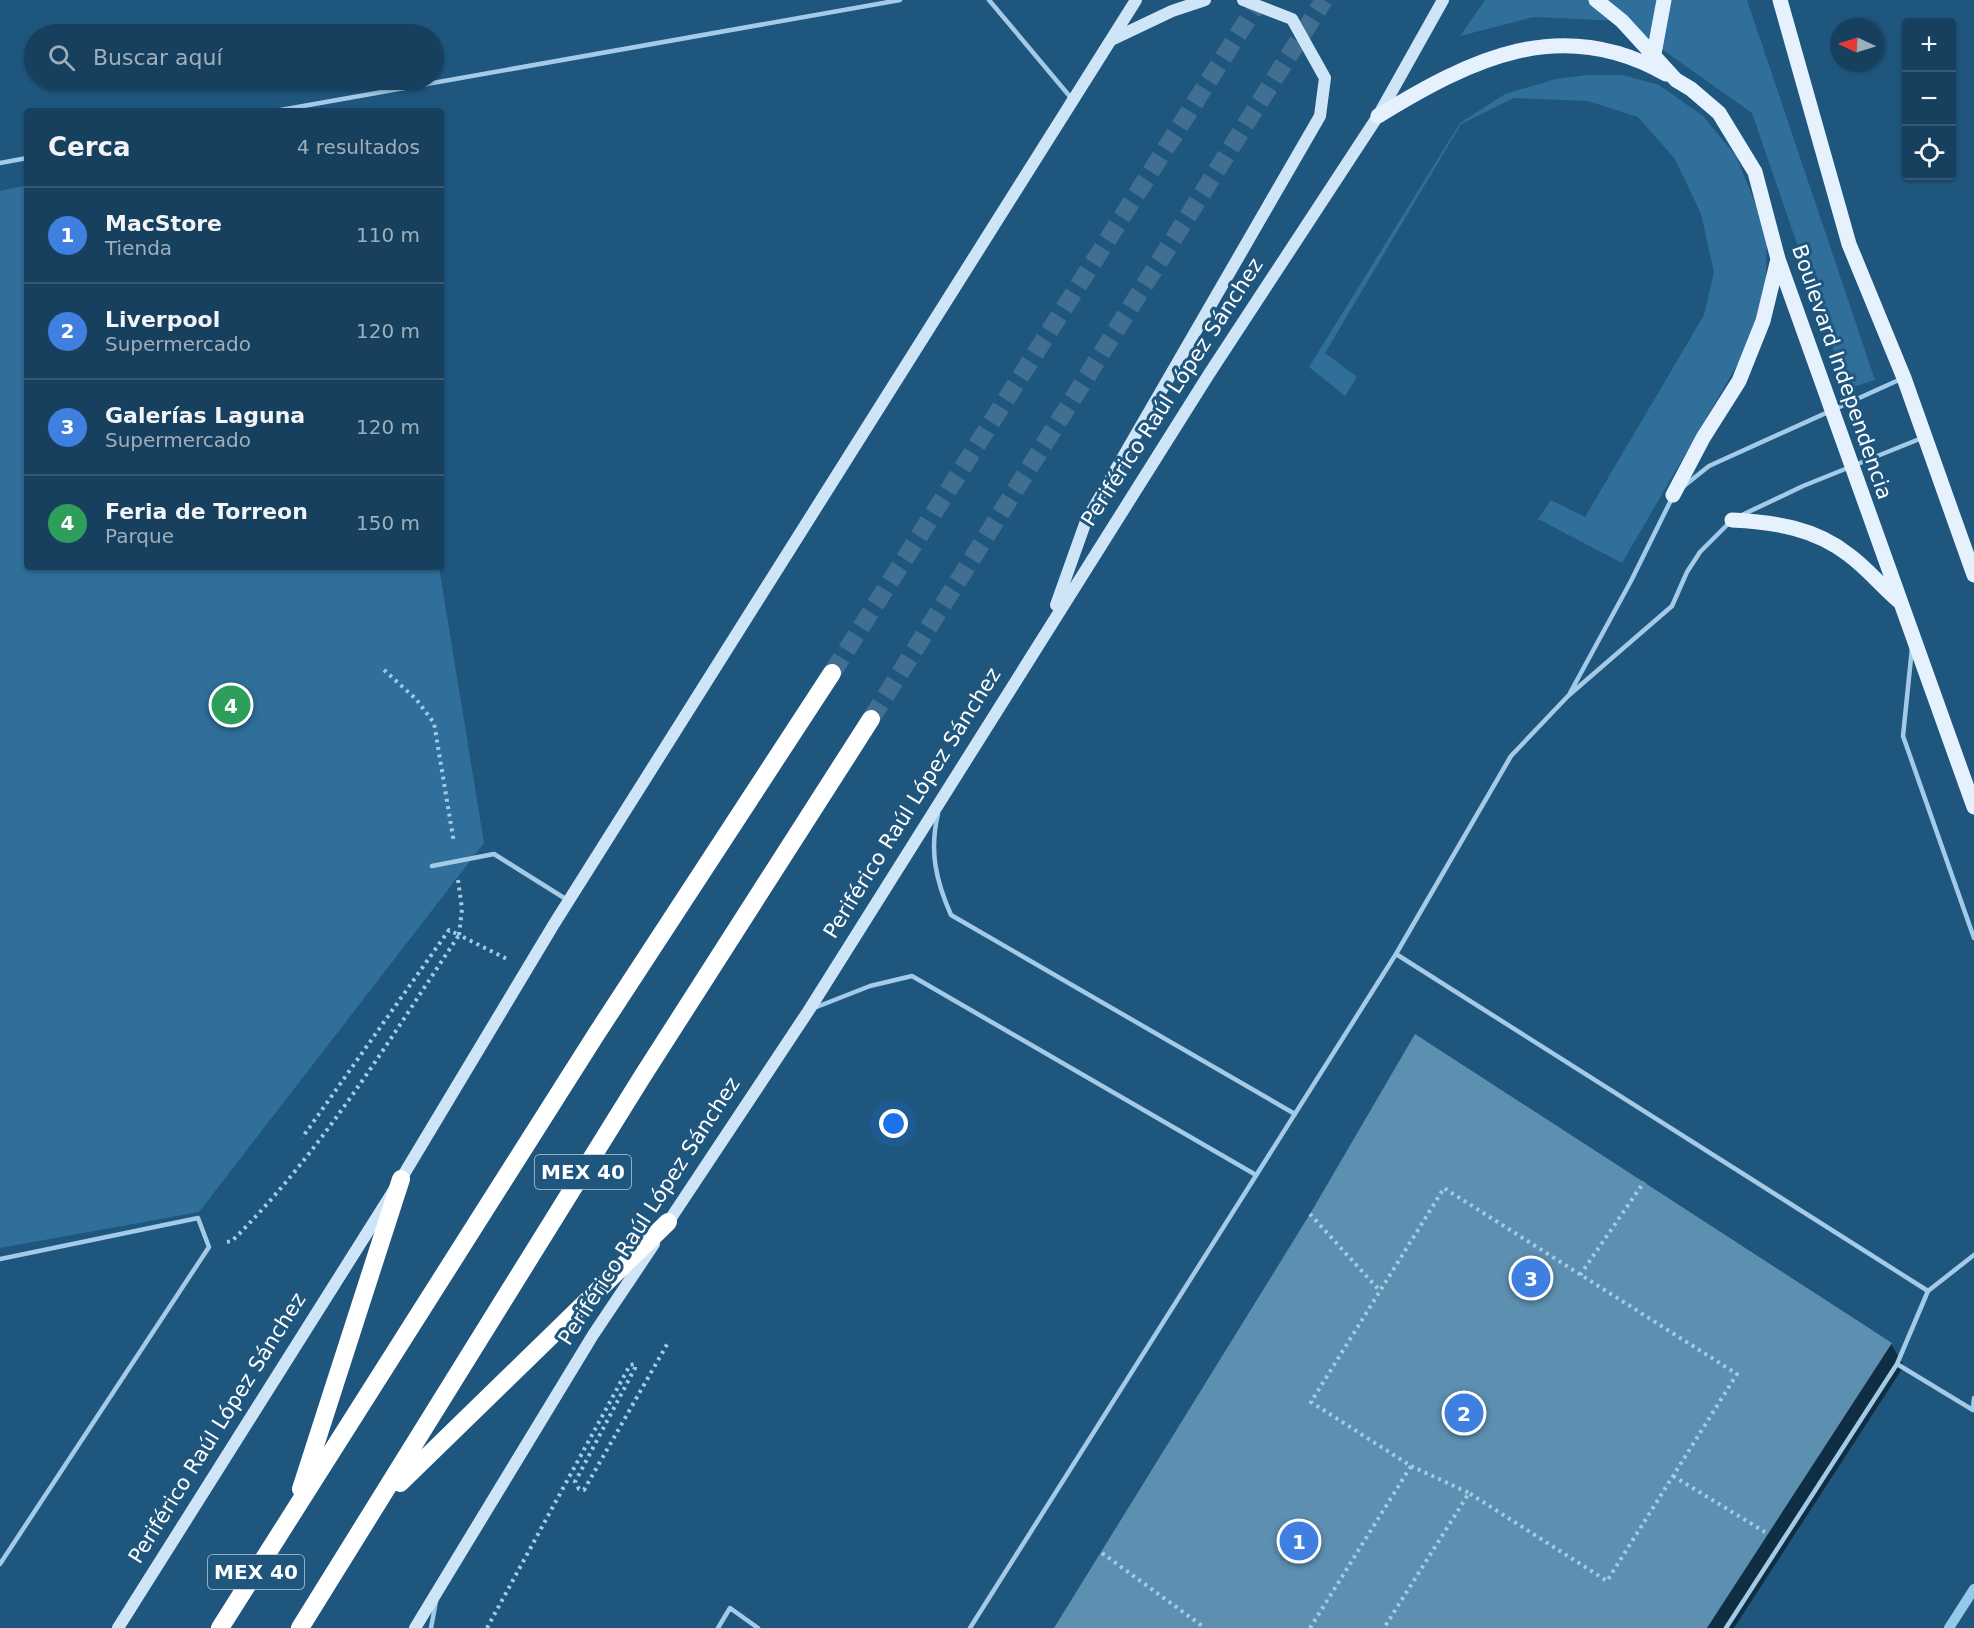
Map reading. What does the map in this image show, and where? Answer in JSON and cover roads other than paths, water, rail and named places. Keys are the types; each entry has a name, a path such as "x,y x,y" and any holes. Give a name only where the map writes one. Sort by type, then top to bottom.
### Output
{"highway":[{"name":"MEX 40","path":"220,1628 584,1053 832,673"},
{"name":"MEX 40","path":"300,1628 648,1067 871,719"},
{"path":"292,1516 401,1179"},
{"path":"379,1503 668,1222"}],"main road":[{"name":"Periférico Raúl López Sánchez","path":"118,1628 401,1179 526,969 1136,0"},
{"path":"1111,40 1172,11 1205,0"},
{"path":"1049,626 1086,521 1320,116 1325,78 1292,19 1243,0"},
{"name":"Periférico Raúl López Sánchez","path":"416,1628 593,1335 809,1010 1049,626 1378,116 1443,0"},
{"name":"Boulevard Independencia","path":"1596,0 1622,21 1676,80 1691,89 1719,113 1755,172 1778,259 1974,807"},
{"path":"1654,54 1664,0"},
{"path":"1780,0 1849,244 1904,378 1974,575"},
{"path":"1378,116 1433,83 1473,65 1513,51 1555,45 1602,49 1650,65 1676,80"},
{"path":"1673,495 1703,438 1739,381 1763,321 1778,259"},
{"path":"1732,520 1774,522 1807,531 1849,554 1900,602"}],"lane":[{"path":"444,81 900,0"},
{"path":"989,0 1073,100"},
{"path":"292,108 393,90"},
{"path":"0,163 24,159"},
{"path":"1568,696 1631,581 1673,495 1709,466 1904,378"},
{"path":"970,1628 1396,954 1511,756 1568,696 1672,606 1687,572 1700,552 1732,520 1925,437"},
{"path":"1913,636 1903,736 1974,938"},
{"path":"943,793 934,845 938,885 951,915 1294,1114"},
{"path":"432,866 494,854 569,901"},
{"path":"1396,954 1928,1291"},
{"path":"809,1010 870,986 912,976 1256,1175"},
{"path":"0,1258 198,1218 209,1247 0,1564"},
{"path":"1726,1628 1897,1364 1928,1291 1974,1255"},
{"path":"1897,1364 1972,1410 1974,1398"},
{"path":"431,1628 437,1594"},
{"path":"718,1628 730,1608 758,1628"}],"waterway":[{"path":"1949,1628 1974,1589"}],"tunnel":[{"path":"832,673 1260,0"},
{"path":"871,719 1324,0"}],"place":[{"name":"Feria de Torreon","path":"231,705"},
{"name":"Galerías Laguna","path":"1531,1278"},
{"name":"Liverpool","path":"1464,1413"},
{"name":"MacStore","path":"1299,1541"}]}
